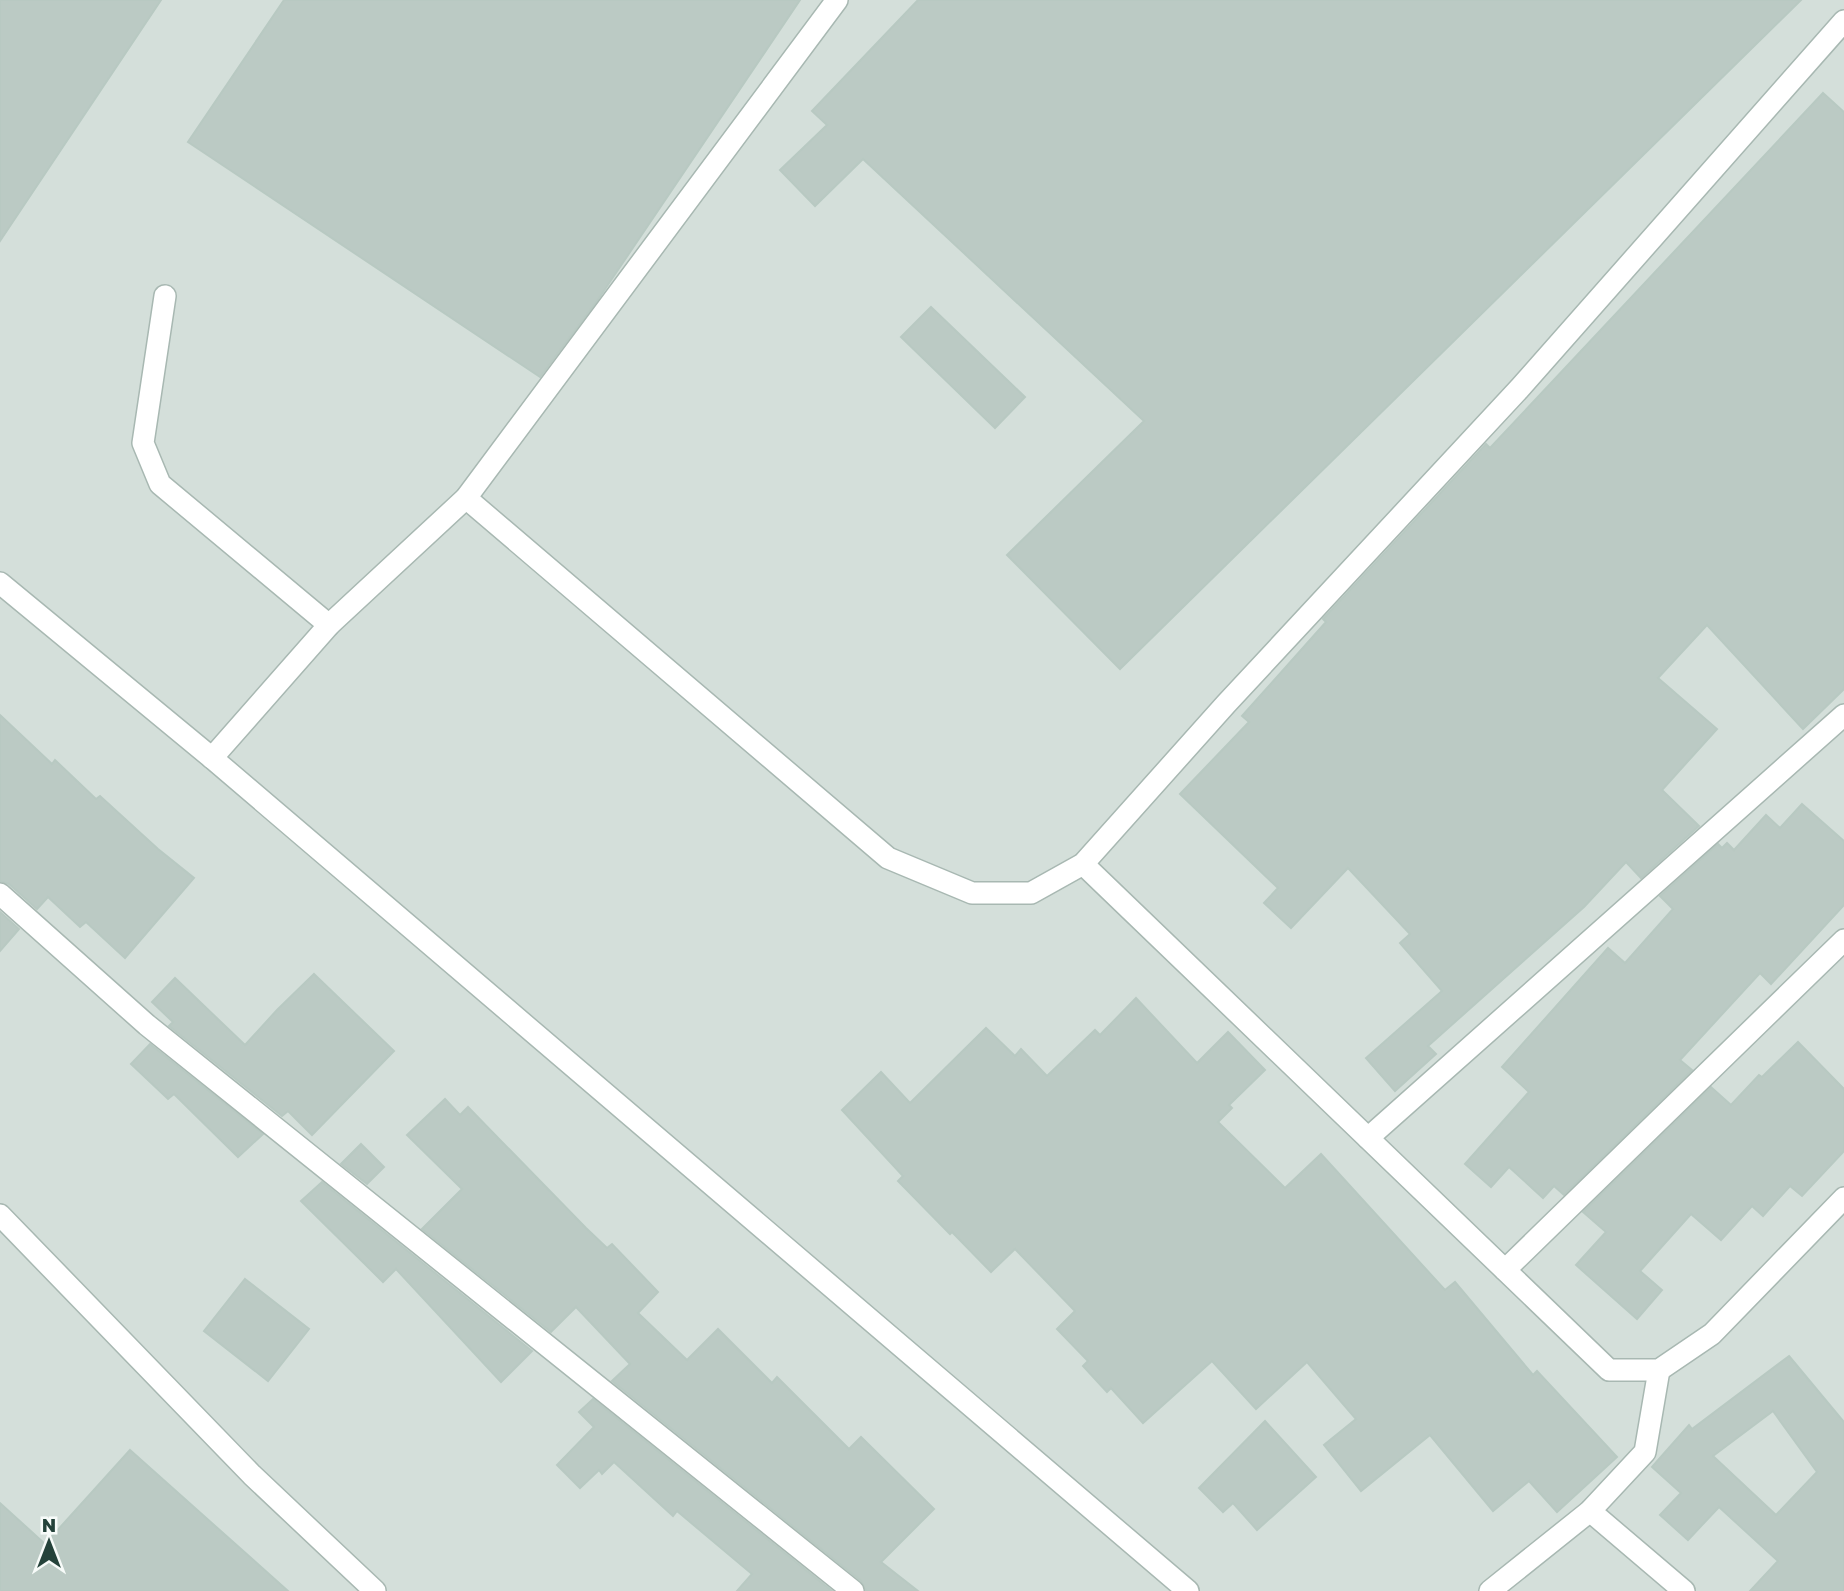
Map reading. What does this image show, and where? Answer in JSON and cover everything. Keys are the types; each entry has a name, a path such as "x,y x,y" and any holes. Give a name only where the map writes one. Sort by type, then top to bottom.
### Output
{"lane":[{"path":"212,758 329,625 466,498 837,0"},
{"path":"466,498 888,858 972,893 1031,893 1083,864 1226,704 1519,389 1844,22"},
{"path":"164,296 143,443 160,484 329,625"},
{"path":"0,583 212,758 1188,1591"},
{"path":"1368,1138 1844,715"},
{"path":"1083,864 1609,1370 1659,1370 1712,1334 1844,1198"},
{"path":"0,894 147,1025 853,1591"},
{"path":"1505,1270 1844,940"},
{"path":"0,1215 252,1475 375,1591"},
{"path":"1490,1591 1590,1511 1645,1452 1659,1370"},
{"path":"1590,1511 1684,1591"}],"shaded area":[{"path":"0,0 1844,0 1844,1591 0,1591"}],"building":[{"path":"0,0 161,0 0,241"},
{"path":"284,0 800,0 597,301 540,377 188,142"},
{"path":"918,0 1801,0 1120,669 1007,555 1144,421 863,159 815,206 780,170 827,125 812,111"},
{"path":"1823,93 1844,112 1844,689 1803,729 1707,625 1658,678 1717,729 1662,790 1699,826 1641,878 1626,862 1584,907 1428,1046 1436,1054 1395,1091 1366,1058 1442,991 1400,943 1410,934 1348,868 1291,928 1264,903 1278,888 1180,794 1249,722 1242,716 1326,622 1323,619 1486,444 1490,448"},
{"path":"931,307 1025,397 995,428 901,337"},
{"path":"0,715 52,764 55,760 96,799 100,796 194,878 125,958 86,922 80,927 48,897 37,909 9,884 0,881"},
{"path":"1802,804 1844,841 1844,905 1771,984 1760,973 1680,1060 1692,1070 1564,1195 1554,1186 1543,1198 1509,1167 1491,1187 1465,1164 1529,1092 1502,1067 1608,948 1625,963 1673,909 1660,896 1718,844 1722,848 1727,843 1734,850 1766,815 1780,828"},
{"path":"0,912 19,929 0,951"},
{"path":"314,974 394,1051 312,1135 288,1111 282,1116 169,1026 173,1022 152,1002 175,978 245,1045"},
{"path":"1136,998 1197,1063 1228,1032 1265,1070 1229,1105 1232,1108 1218,1122 1285,1188 1321,1154 1445,1290 1455,1282 1533,1375 1537,1371 1617,1457 1557,1512 1529,1481 1493,1511 1430,1435 1361,1491 1324,1445 1356,1419 1307,1362 1256,1409 1212,1361 1143,1423 1111,1388 1107,1392 1083,1366 1088,1361 1057,1329 1075,1311 1015,1249 991,1272 898,1181 903,1176 842,1110 881,1072 910,1103 986,1028 1015,1056 1021,1049 1047,1076 1095,1030 1100,1035"},
{"path":"1798,1042 1844,1089 1844,1151 1802,1196 1790,1186 1763,1216 1752,1206 1721,1240 1691,1214 1640,1271 1662,1290 1637,1319 1576,1265 1606,1232 1583,1212 1711,1087 1731,1105 1759,1075 1762,1077"},
{"path":"150,1044 263,1134 238,1157 174,1094 168,1099 131,1064"},
{"path":"445,1099 460,1115 468,1107 586,1228 607,1248 612,1244 658,1292 638,1313 687,1360 718,1329 772,1383 777,1377 849,1449 861,1437 934,1509 881,1562 918,1591 866,1591 861,1581 612,1381 630,1364 576,1307 551,1332 422,1229 462,1189 407,1135"},
{"path":"361,1144 384,1167 367,1184 341,1164"},
{"path":"322,1182 532,1351 501,1382 396,1269 383,1282 301,1201"},
{"path":"245,1279 309,1329 268,1381 204,1331"},
{"path":"1789,1356 1844,1422 1844,1591 1750,1591 1778,1561 1719,1507 1688,1540 1660,1515 1681,1493 1652,1467 1689,1425 1692,1429","holes":["1773,1411 1817,1472 1776,1515 1713,1456"]},
{"path":"593,1399 832,1591 737,1591 752,1574 677,1511 673,1516 614,1462 602,1474 599,1470 580,1488 557,1465 594,1427 579,1412"},
{"path":"1265,1421 1316,1477 1257,1530 1233,1503 1223,1512 1199,1488"},
{"path":"130,1450 288,1591 0,1591 0,1503 45,1544"}]}
